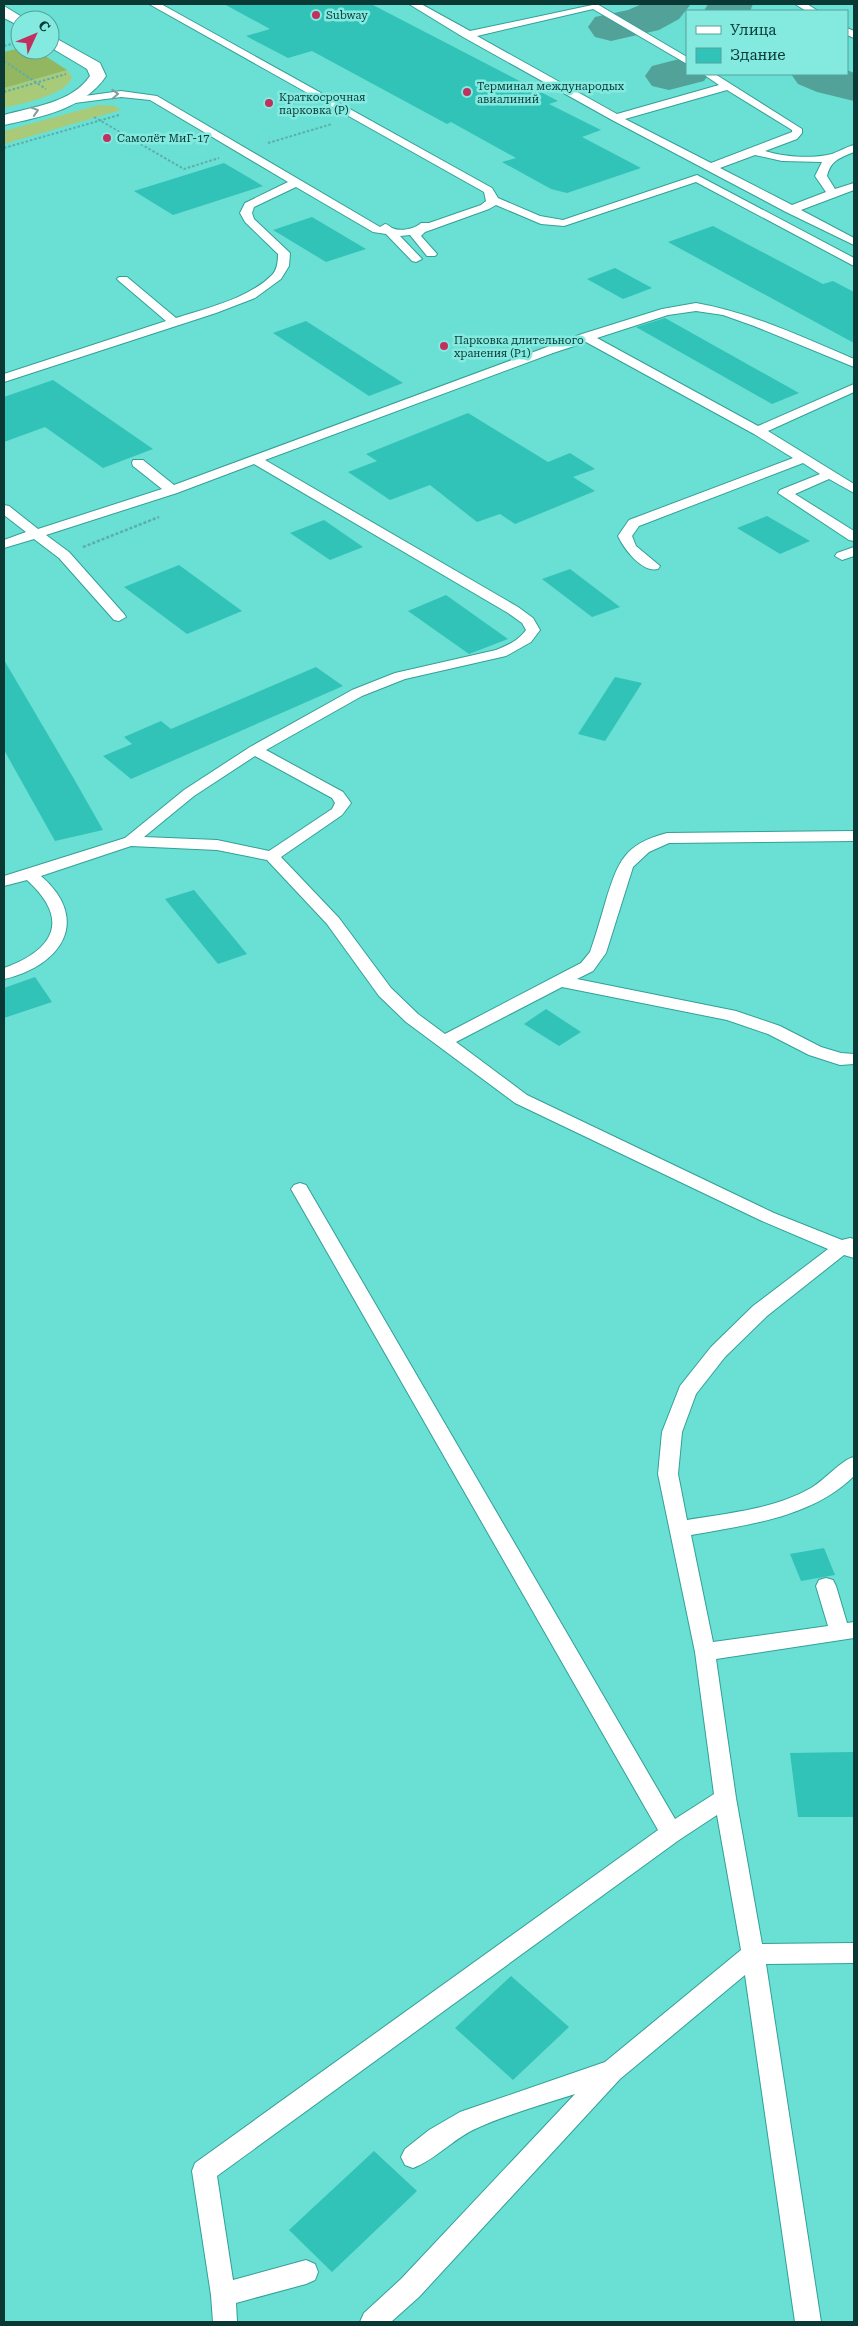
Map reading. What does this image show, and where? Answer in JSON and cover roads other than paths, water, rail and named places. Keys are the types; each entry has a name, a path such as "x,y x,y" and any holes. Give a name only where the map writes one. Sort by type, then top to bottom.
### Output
{"main road":[{"path":"4,120 67,101 87,90 96,81 98,76 94,66 60,46"}],"lane":[{"path":"139,4 478,193 478,199 472,204 429,221 383,228"},
{"path":"154,4 488,190 492,200"},
{"path":"414,4 467,36 616,118 854,242"},
{"path":"800,4 811,10"},
{"path":"467,36 592,5 686,60"},
{"path":"710,75 797,129 798,133 793,137 711,167"},
{"path":"616,118 728,86"},
{"path":"67,101 123,94 146,96 160,102 194,124 247,150 383,228 416,259"},
{"path":"755,151 764,156 780,158 832,157 854,148"},
{"path":"247,150 295,183 383,228 402,232 419,230 485,207 492,200"},
{"path":"832,157 824,166 821,176 833,194"},
{"path":"492,200 506,203 543,222 558,224 697,178 854,263"},
{"path":"4,378 251,295 277,277 283,266 284,253 249,220 246,213 249,205 295,183"},
{"path":"790,210 854,186"},
{"path":"429,221 415,236 431,254"},
{"path":"124,279 174,322"},
{"path":"4,544 172,490 586,337 666,312 696,307 725,312 758,323 854,362"},
{"path":"586,337 758,431 854,489"},
{"path":"758,431 854,388"},
{"path":"653,566 630,548 625,536 634,523 805,458"},
{"path":"4,881 130,841 189,793 255,750 354,695 413,672 498,654 517,648 530,639 533,630 528,621 513,610 256,460"},
{"path":"138,463 172,490"},
{"path":"831,474 784,492 854,537"},
{"path":"4,509 38,533 64,555 119,617"},
{"path":"255,750 338,795 343,803 337,812 272,856"},
{"path":"443,1042 587,966 598,953 625,866 632,856 645,846 667,838 854,836"},
{"path":"130,841 217,845 272,856 333,921 385,992 412,1018 520,1099 768,1216 850,1247"},
{"path":"4,974 24,967 46,954 58,938 60,922 53,897 30,874"},
{"path":"560,981 730,1015 774,1030 815,1051 840,1059 854,1059"},
{"path":"300,1189 672,1833"},
{"path":"808,2322 753,1954 725,1798 705,1652 668,1474 672,1432 687,1391 718,1352 760,1311 850,1247"},
{"path":"679,1529 794,1504 828,1487 854,1464"},
{"path":"705,1652 847,1631 826,1586"},
{"path":"225,2322 223,2295 204,2171 672,1833 725,1798"},
{"path":"373,2322 410,2288 612,2071 753,1954 854,1953"},
{"path":"413,2157 437,2138 468,2120 612,2071"},
{"path":"223,2295 306,2272"}],"place":[{"name":"Subway","path":"316,15"},
{"name":"Терминал международых авиалиний","path":"467,92"},
{"name":"Краткосрочная парковка (P)","path":"269,103"},
{"name":"Самолёт МиГ-17","path":"107,138"},
{"name":"Парковка длительного хранения (P1)","path":"444,346"}]}
